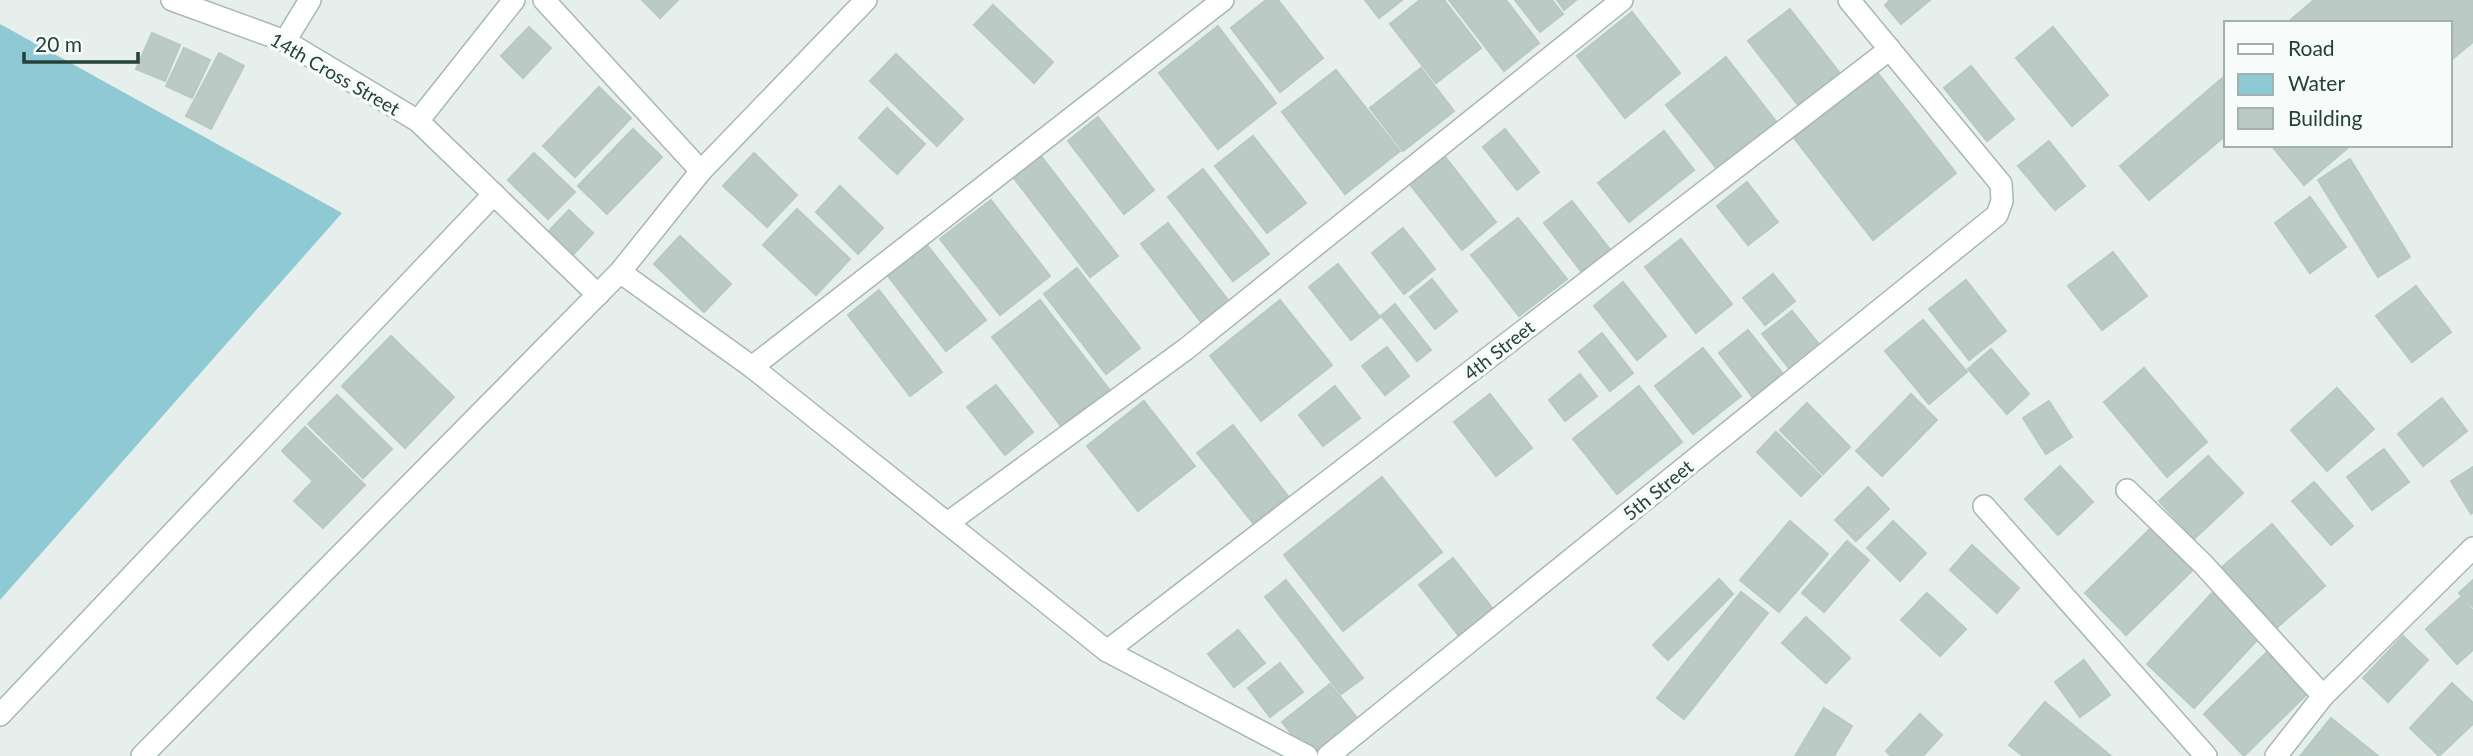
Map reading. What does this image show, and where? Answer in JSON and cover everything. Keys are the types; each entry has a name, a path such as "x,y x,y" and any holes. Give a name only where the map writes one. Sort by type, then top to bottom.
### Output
{"street":[{"name":"14th Cross Street","path":"172,0 285,41 418,121 598,295"},
{"path":"285,41 310,0"},
{"path":"418,121 514,0"},
{"path":"544,0 701,171"},
{"path":"142,756 598,295 620,272 701,171 866,0"},
{"path":"752,367 1223,0"},
{"path":"949,523 1186,349 1622,0"},
{"path":"1849,0 1890,49"},
{"name":"5th Street","path":"1328,756 1997,215 2002,201 2001,184 1890,49"},
{"name":"4th Street","path":"1107,651 1890,49"},
{"path":"0,715 494,194"},
{"path":"620,272 752,367 1107,651 1307,756"},
{"path":"2127,489 2203,564 2323,696"},
{"path":"1984,506 2206,756"},
{"path":"2276,756 2323,696 2473,548"}],"water":[{"path":"0,24 342,213 0,600"}],"building":[{"path":"642,0 678,0 660,18"},
{"path":"1266,0 1278,0 1323,58 1280,92 1231,28"},
{"path":"1365,0 1402,0 1379,18"},
{"path":"1420,0 1444,0 1481,48 1436,83 1390,24"},
{"path":"1449,0 1506,0 1539,43 1504,71"},
{"path":"1515,0 1552,0 1563,14 1540,32"},
{"path":"1557,0 1576,0 1564,10"},
{"path":"1890,0 1930,0 1901,24 1885,5"},
{"path":"2314,0 2473,0 2473,42 2452,59 2452,21 2289,21"},
{"path":"993,5 1053,62 1034,83 974,25"},
{"path":"1790,9 1839,72 1798,105 1748,41"},
{"path":"1632,12 1680,73 1625,118 1577,56"},
{"path":"1218,26 1276,103 1218,149 1159,73"},
{"path":"529,27 551,48 523,78 501,56"},
{"path":"2053,27 2108,95 2072,126 2016,58"},
{"path":"152,33 180,45 165,81 136,69"},
{"path":"184,48 210,60 192,98 166,86"},
{"path":"219,53 244,66 211,129 186,116"},
{"path":"896,54 963,119 937,146 870,81"},
{"path":"1726,57 1781,128 1722,175 1666,105"},
{"path":"1971,66 2014,119 1987,141 1944,88"},
{"path":"1421,68 1454,111 1403,151 1370,108"},
{"path":"1336,70 1400,151 1345,194 1282,112"},
{"path":"1877,72 1956,173 1873,240 1794,138"},
{"path":"2224,77 2224,137 2149,200 2120,166"},
{"path":"599,87 631,118 575,177 543,146"},
{"path":"887,108 925,144 897,174 859,138"},
{"path":"1098,117 1154,190 1124,214 1068,141"},
{"path":"633,129 662,157 607,214 578,186"},
{"path":"1505,129 1539,172 1517,190 1483,147"},
{"path":"1664,131 1694,170 1629,222 1598,183"},
{"path":"1253,136 1306,203 1267,233 1215,166"},
{"path":"2049,141 2085,186 2055,210 2018,166"},
{"path":"2273,147 2349,147 2304,185"},
{"path":"534,153 575,192 548,219 508,180"},
{"path":"754,153 797,195 767,227 723,186"},
{"path":"1443,154 1496,222 1462,250 1408,182"},
{"path":"1041,156 1118,256 1090,277 1013,177"},
{"path":"2350,159 2410,257 2378,277 2318,180"},
{"path":"1203,169 1269,254 1233,281 1168,197"},
{"path":"1747,182 1778,222 1748,245 1717,206"},
{"path":"840,186 883,228 858,254 816,212"},
{"path":"2310,197 2346,247 2310,273 2275,223"},
{"path":"991,200 1050,276 1000,315 940,239"},
{"path":"1572,201 1612,252 1584,275 1544,223"},
{"path":"797,209 850,259 816,295 763,245"},
{"path":"569,210 593,233 571,257 546,234"},
{"path":"1518,218 1567,279 1519,316 1471,255"},
{"path":"1168,223 1228,300 1201,322 1141,244"},
{"path":"1403,228 1435,269 1404,294 1372,253"},
{"path":"680,236 731,284 704,312 654,264"},
{"path":"1681,239 1732,304 1696,333 1645,267"},
{"path":"927,245 986,320 946,351 888,276"},
{"path":"2113,252 2147,296 2102,330 2068,286"},
{"path":"1338,264 1380,317 1351,340 1309,287"},
{"path":"1077,268 1140,348 1106,374 1044,294"},
{"path":"1773,274 1795,301 1765,325 1743,298"},
{"path":"1432,279 1457,311 1435,329 1410,297"},
{"path":"1966,280 2006,331 1969,360 1929,309"},
{"path":"1623,282 1666,336 1637,360 1594,306"},
{"path":"2416,286 2451,332 2412,362 2376,316"},
{"path":"879,290 942,372 910,396 848,315"},
{"path":"1040,300 1109,389 1061,426 992,337"},
{"path":"1280,300 1332,365 1261,421 1210,356"},
{"path":"1395,304 1431,350 1417,361 1381,316"},
{"path":"1792,311 1822,348 1792,372 1762,334"},
{"path":"1923,320 1967,372 1929,404 1885,351"},
{"path":"1748,330 1784,375 1754,399 1719,353"},
{"path":"1602,333 1633,373 1610,391 1579,352"},
{"path":"391,336 454,397 405,448 342,386"},
{"path":"1387,347 1409,376 1385,395 1362,366"},
{"path":"1703,348 1741,396 1693,434 1655,386"},
{"path":"1991,349 2029,394 2007,414 1968,369"},
{"path":"2144,368 2207,442 2167,477 2104,402"},
{"path":"1580,374 1597,396 1565,421 1549,400"},
{"path":"996,385 1033,432 1005,455 967,407"},
{"path":"1335,386 1360,418 1323,446 1299,415"},
{"path":"1639,386 1682,442 1617,494 1573,439"},
{"path":"2337,388 2374,429 2327,471 2291,430"},
{"path":"1490,394 1532,448 1496,476 1454,422"},
{"path":"1911,394 1937,420 1882,476 1856,451"},
{"path":"337,395 392,449 363,478 308,424"},
{"path":"2442,398 2467,431 2423,466 2398,434"},
{"path":"1144,401 1195,466 1138,511 1087,446"},
{"path":"2049,401 2072,437 2046,454 2023,418"},
{"path":"1807,403 1850,447 1823,474 1780,430"},
{"path":"1233,425 1288,496 1253,523 1197,453"},
{"path":"305,427 365,485 323,528 294,501 313,481 282,451"},
{"path":"1776,432 1821,476 1801,496 1757,452"},
{"path":"2384,449 2409,482 2372,510 2347,477"},
{"path":"2208,456 2243,493 2194,539 2159,501"},
{"path":"2060,466 2093,502 2058,535 2025,499"},
{"path":"2473,467 2473,512 2471,514 2451,481"},
{"path":"1382,477 1442,552 1343,631 1284,555"},
{"path":"2314,482 2353,526 2331,545 2292,501"},
{"path":"1868,487 1889,509 1856,541 1835,520"},
{"path":"1790,521 1828,554 1779,612 1740,580"},
{"path":"1893,521 1926,553 1900,581 1867,548"},
{"path":"2158,521 2199,564 2126,635 2085,593"},
{"path":"2272,524 2325,586 2268,635 2215,573"},
{"path":"1847,541 1869,560 1824,612 1802,593"},
{"path":"1972,545 2019,588 1997,613 1950,570"},
{"path":"1453,558 1493,609 1459,636 1419,585"},
{"path":"1719,579 1733,594 1668,660 1653,645"},
{"path":"1286,580 1363,678 1341,694 1265,597"},
{"path":"2473,580 2473,607 2459,593"},
{"path":"1741,592 1768,613 1684,719 1657,698"},
{"path":"1927,593 1966,629 1940,656 1901,620"},
{"path":"2212,593 2259,638 2194,708 2147,664"},
{"path":"2461,597 2473,611 2473,650 2457,664 2426,629"},
{"path":"1806,617 1850,658 1826,683 1782,643"},
{"path":"1238,630 1265,663 1234,687 1208,654"},
{"path":"2403,636 2428,660 2388,702 2363,678"},
{"path":"2267,652 2308,693 2244,756 2204,714"},
{"path":"2084,660 2110,695 2080,717 2055,682"},
{"path":"1280,663 1303,692 1270,717 1248,688"},
{"path":"2452,683 2473,703 2473,724 2439,756 2410,728"},
{"path":"1330,684 1358,719 1309,756 1282,722"},
{"path":"2045,702 2111,756 2023,756 2009,745"},
{"path":"1824,708 1852,726 1834,756 1795,756"},
{"path":"1920,714 1942,735 1923,756 1891,756 1886,751"},
{"path":"2331,718 2378,756 2301,755"}]}
